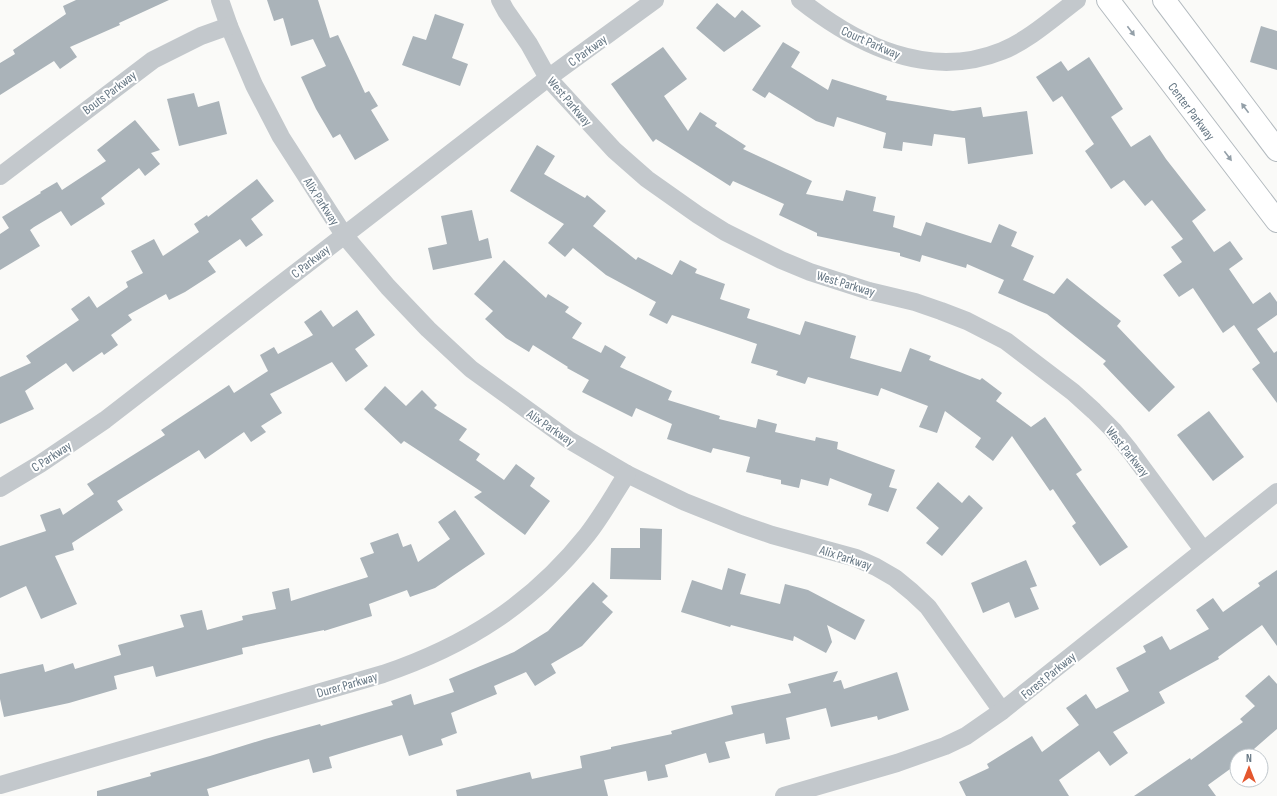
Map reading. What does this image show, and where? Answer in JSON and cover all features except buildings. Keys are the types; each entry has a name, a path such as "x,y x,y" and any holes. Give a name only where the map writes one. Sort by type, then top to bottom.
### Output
{"street":[{"name":"Alix Parkway","path":"220,0 229,26 254,85 281,137 344,235 428,330 471,369 569,440 627,474 685,502 740,524 772,535 856,558 895,578 928,607 1002,711"},
{"name":"West Parkway","path":"500,0 529,44 548,78 614,150 647,179 725,232 781,260 810,272 869,291 915,302 941,311 967,321 1006,341 1073,392 1113,430 1203,550"},
{"name":"C Parkway","path":"0,488 40,464 105,420 548,78 655,0"},
{"name":"Court Parkway","path":"800,0 832,23 868,42 897,55 935,63 958,63 1003,51 1026,38 1077,0"},
{"name":"Center Parkway","path":"1108,0 1277,221"},
{"path":"1164,0 1277,150"},
{"name":"Bouts Parkway","path":"0,176 153,60 200,36 229,26"},
{"name":"Durer Parkway","path":"0,785 384,674 435,654 460,642 502,616 529,595 569,556 604,511 627,474"},
{"name":"Forest Parkway","path":"784,796 897,763 945,746 966,736 1002,711 1277,492"}]}
